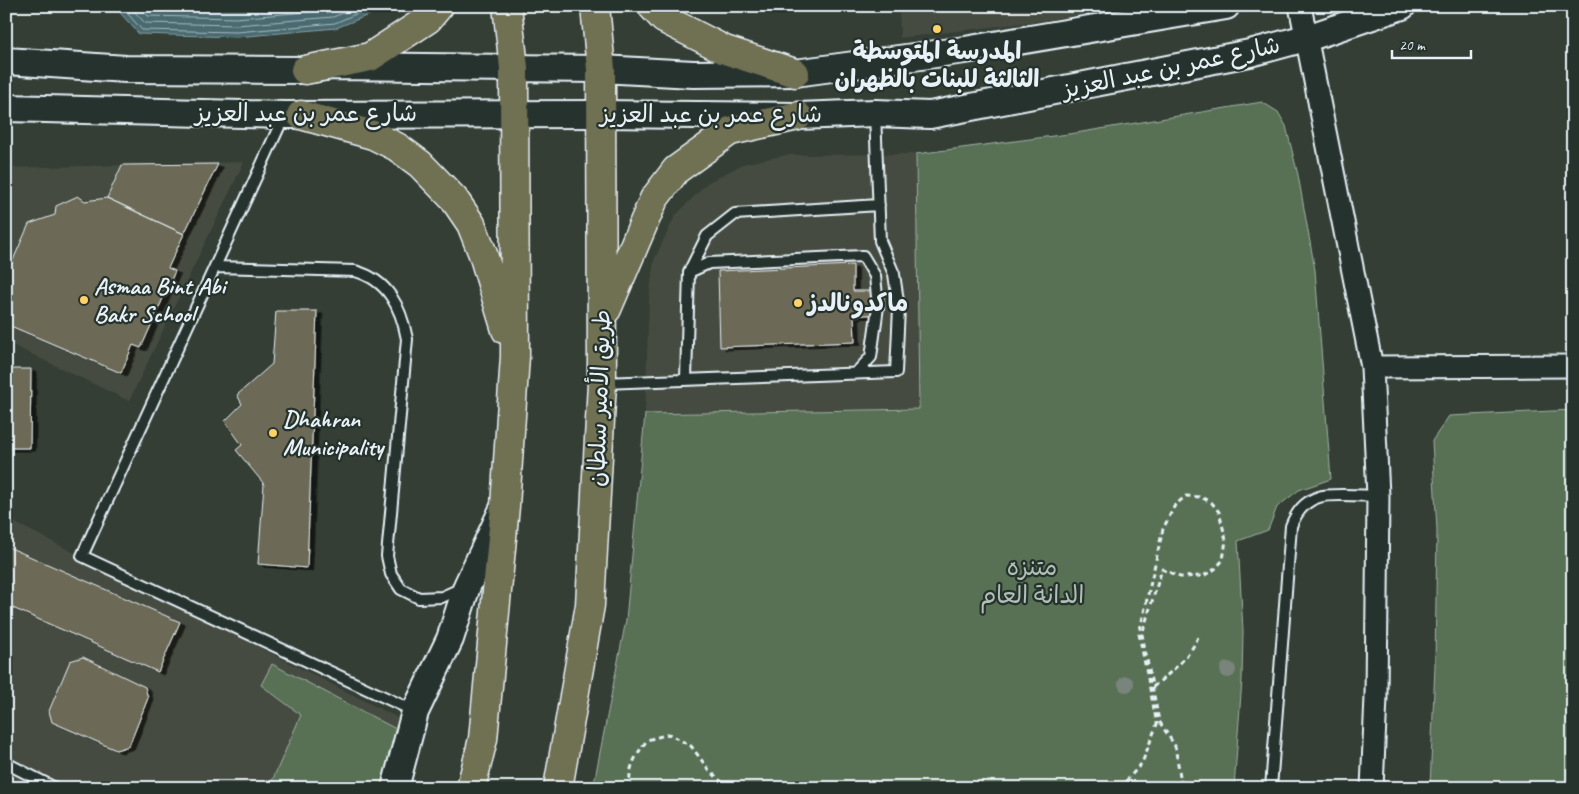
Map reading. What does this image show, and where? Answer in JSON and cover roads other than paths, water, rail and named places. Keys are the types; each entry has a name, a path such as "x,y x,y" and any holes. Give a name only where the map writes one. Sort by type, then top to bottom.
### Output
{"main road":[{"path":"305,70 370,57 428,19 439,6"},
{"path":"471,788 483,739 505,506 514,356 514,68 507,6"},
{"name":"طريق الأمير سلطان","path":"558,788 590,605 602,383 601,69 595,6"},
{"path":"652,6 664,19 725,50 795,73"},
{"path":"292,115 373,134 420,164 454,199 471,224 483,254 514,356"},
{"path":"602,320 654,199 676,170 730,131 798,116"}],"street":[{"path":"6,61 126,69 305,70 333,66 601,69 693,74 795,73 965,50 1226,6"},
{"path":"1300,6 1372,367 1378,496 1376,697 1372,788"},
{"name":"شارع عمر بن عبد العزيز","path":"6,108 292,115 600,114 798,116 875,113 930,115 1250,53 1306,38 1402,6"},
{"path":"1372,367 1573,366"},
{"path":"395,788 416,712 450,639 467,586 505,506"}],"lane":[{"path":"602,383 896,372 899,308 894,274 880,241 875,113"},
{"path":"292,115 215,266 82,556 416,712"},
{"path":"686,379 689,272 706,236 736,214 879,205"},
{"path":"689,272 710,263 864,256 875,276 878,307 872,357 856,373"},
{"path":"215,266 355,271 368,274 386,288 404,324 407,339 387,556 391,574 401,589 419,598 442,596 467,586"},
{"path":"1271,788 1291,526 1302,506 1320,496 1378,496"},
{"path":"6,763 55,788"}],"water":[{"path":"114,6 383,6 371,14 336,28 237,37 139,34"}],"place":[{"name":"المدرسة المتوسطة الثالثة للبنات بالظهران","path":"937,29"},
{"name":"Asmaa Bint Abi Bakr School","path":"84,300"},
{"name":"ماكدونالدز","path":"798,303"},
{"name":"Dhahran Municipality","path":"273,433"}],"park label":[{"name":"متنزه الدانة العام","path":"1032,581"}]}
